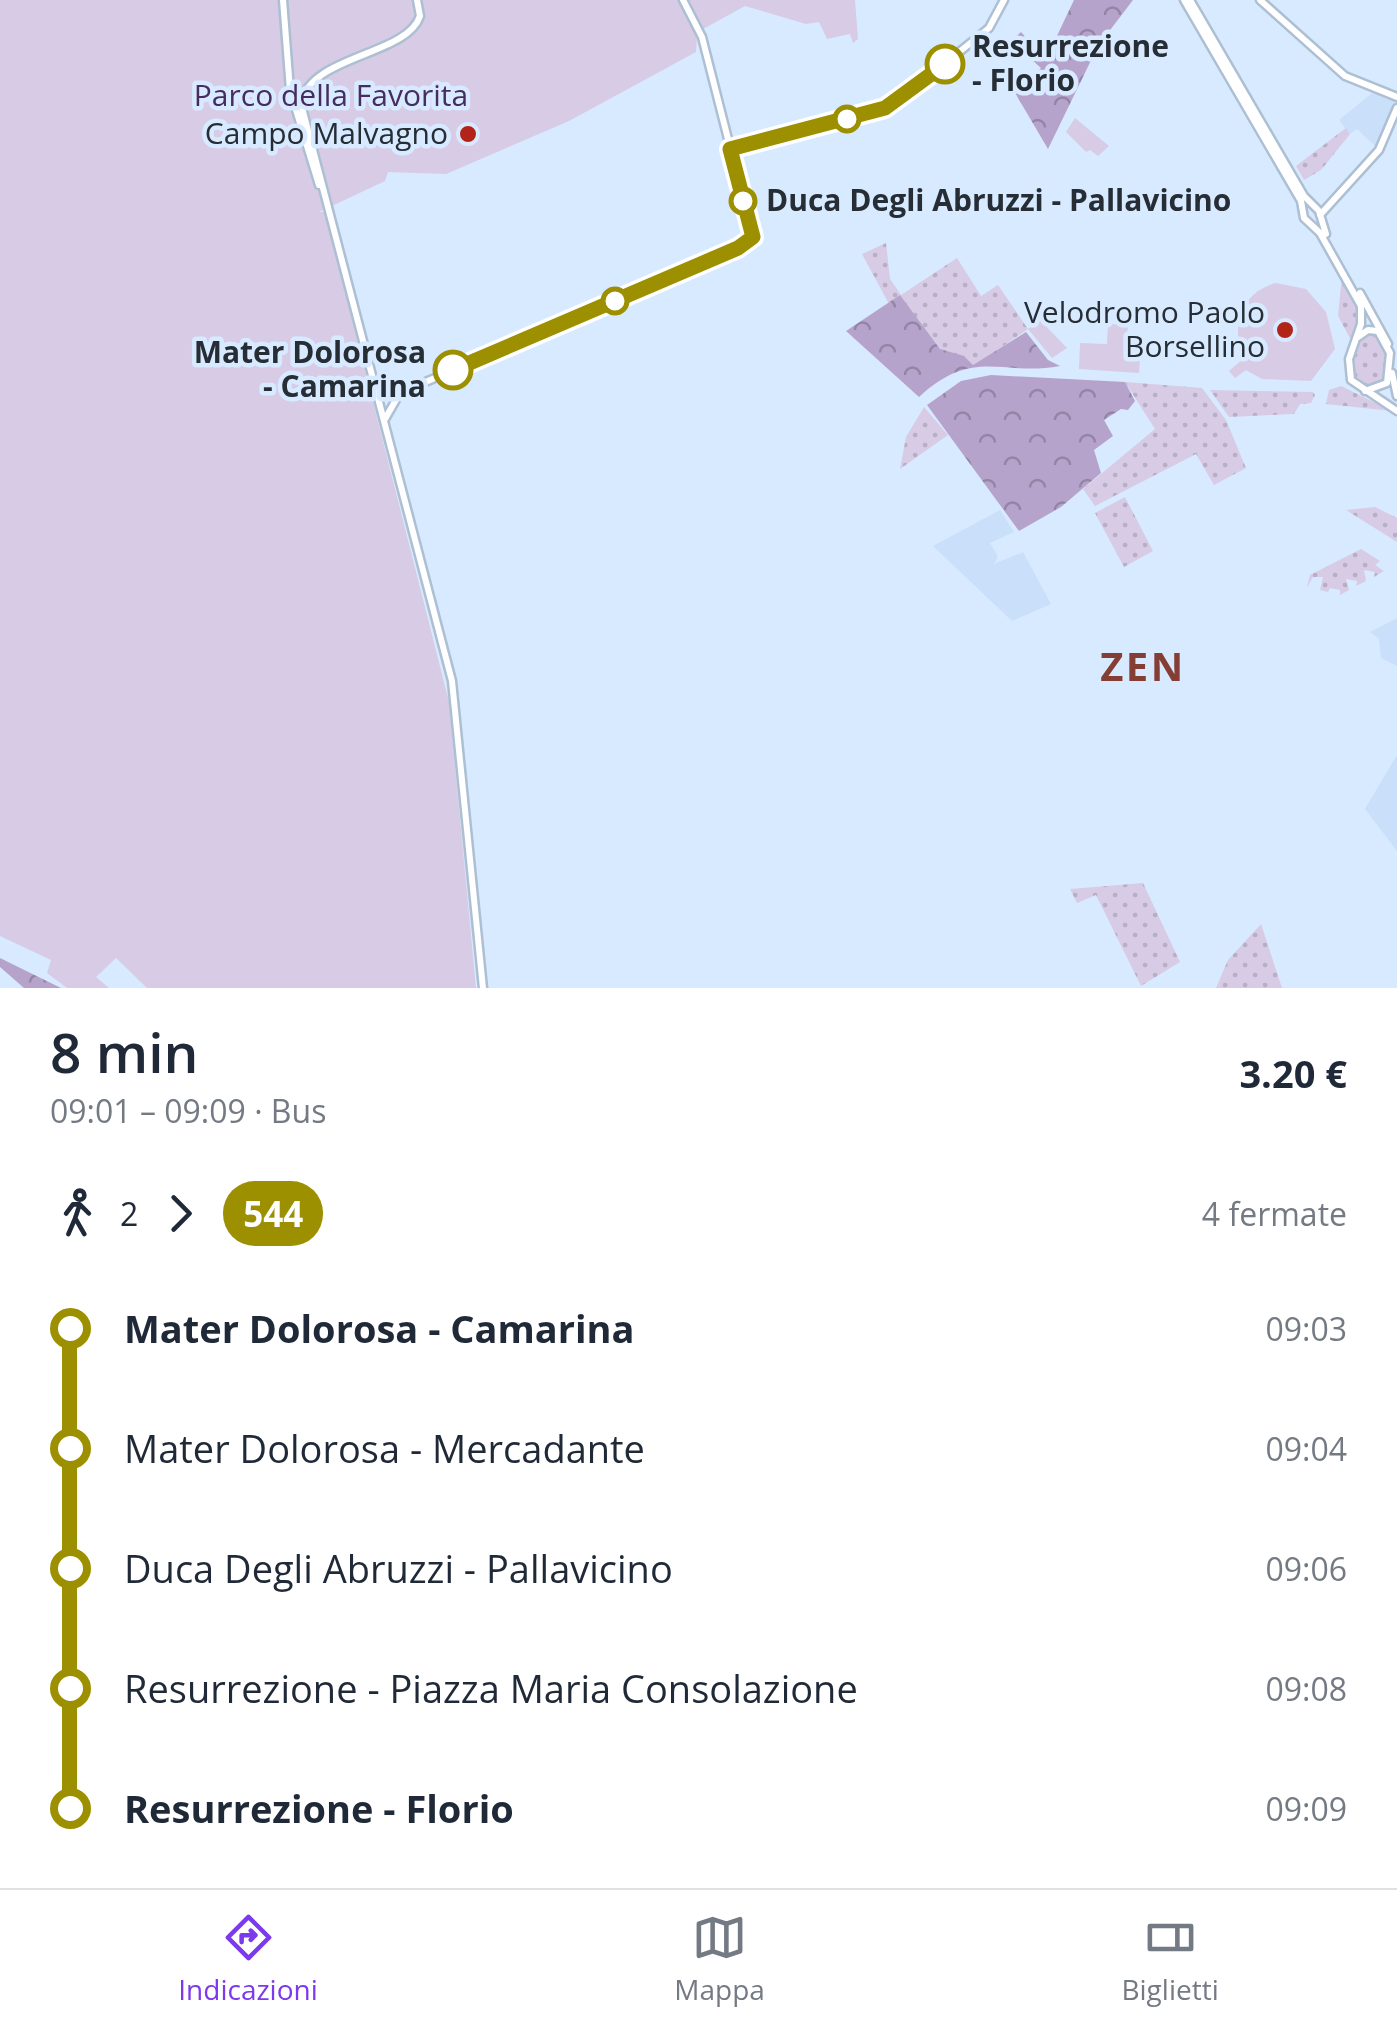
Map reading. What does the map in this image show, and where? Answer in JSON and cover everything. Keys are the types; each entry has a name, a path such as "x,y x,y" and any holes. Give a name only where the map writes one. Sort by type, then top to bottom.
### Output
{"street":[{"path":"283,0 290,88 456,699 481,988"},
{"path":"290,88 298,94 331,70 411,31 420,16 417,0"},
{"path":"382,421 405,390 753,237 702,37 683,0"},
{"path":"730,149 892,106 989,28 1004,0"},
{"path":"1187,0 1314,206 1388,344 1397,396"},
{"path":"1187,0 1309,222 1320,233 1360,300 1362,320 1350,353 1354,385 1397,411"},
{"path":"1260,0 1344,76 1397,98"},
{"path":"306,90 301,100 382,421"},
{"path":"1309,222 1377,153 1397,108"},
{"path":"1304,211 1332,199"},
{"path":"1358,337 1376,330 1388,344"},
{"path":"1364,391 1385,385 1391,364"}],"shaded area":[{"path":"1372,93 1396,101 1375,146 1357,129 1350,134 1339,120"},
{"path":"1000,510 1014,532 990,543 998,557 994,564 1023,552 1051,604 1012,621 933,546"},
{"path":"1397,618 1397,666 1381,658 1379,639 1370,632"},
{"path":"1397,755 1397,851 1365,809"}],"green space":[{"name":"Parco della Favorita","path":"0,0 679,0 697,36 696,52 569,121 446,174 388,172 385,181 319,212 325,212 449,702 476,988 147,988 116,958 96,977 109,988 67,988 47,973 51,960 0,936"},
{"path":"687,0 855,0 858,39 853,43 850,34 827,39 819,22 806,24 745,6 703,29"},
{"path":"1074,0 1133,0 1098,46 1048,149 1014,91 1041,68 1011,41 1021,32 1046,59"},
{"path":"1075,118 1109,146 1098,156 1090,150 1086,152 1066,132"},
{"path":"1346,128 1350,134 1321,170 1304,180 1296,166"},
{"path":"886,243 890,279 901,295 957,258 981,296 998,285 1028,329 974,366 940,349 900,296 889,304 862,254"},
{"path":"1342,275 1358,315 1351,340 1338,316"},
{"name":"Velodromo Paolo Borsellino","path":"1276,283 1306,289 1326,312 1335,349 1311,381 1262,379 1246,370 1235,378 1229,371 1243,359 1238,335 1247,303 1254,294"},
{"path":"900,295 940,349 964,356 973,365 1026,332 1048,360 1060,366 972,368 938,381 919,397 846,331"},
{"path":"1040,320 1067,348 1052,358 1028,329"},
{"path":"1108,324 1128,325 1126,346 1141,347 1139,373 1079,369 1080,343 1107,344"},
{"path":"1368,334 1378,337 1385,352 1384,378 1369,387 1356,380 1354,367 1356,349"},
{"path":"991,375 1125,382 1135,401 1128,410 1121,409 1104,420 1113,436 1094,450 1101,473 1061,507 1019,531 927,405 961,381"},
{"path":"1125,382 1202,388 1226,420 1246,468 1214,485 1196,454 1095,506 1083,489 1155,429"},
{"path":"1341,386 1392,411 1326,404 1329,390"},
{"path":"1210,390 1315,395 1311,403 1300,404 1294,414 1229,417"},
{"path":"924,407 948,435 900,469 906,437"},
{"path":"1125,497 1153,551 1124,567 1095,513"},
{"path":"1375,507 1397,518 1397,542 1346,510"},
{"path":"1361,549 1380,561 1375,565 1384,571 1374,577 1375,572 1364,570 1366,581 1356,586 1357,581 1346,579 1349,590 1340,595 1340,590 1320,590 1323,577 1313,577 1307,587 1310,575"},
{"path":"1143,883 1180,962 1141,986 1096,895 1077,903 1070,889"},
{"path":"1261,924 1282,988 1216,988 1228,960"},
{"path":"0,958 61,988 24,988 0,967"}],"bus line":[{"name":"544","path":"453,370 738,248 753,237 730,149 892,106 945,64"}],"place":[{"name":"Resurrezione - Florio","path":"945,64"},
{"name":"Campo Malvagno","path":"468,134"},
{"name":"Duca Degli Abruzzi - Pallavicino","path":"743,201"},
{"name":"Velodromo Paolo Borsellino","path":"1285,330"},
{"name":"Mater Dolorosa - Camarina","path":"453,370"}],"district":[{"name":"ZEN","path":"1143,667"}]}
